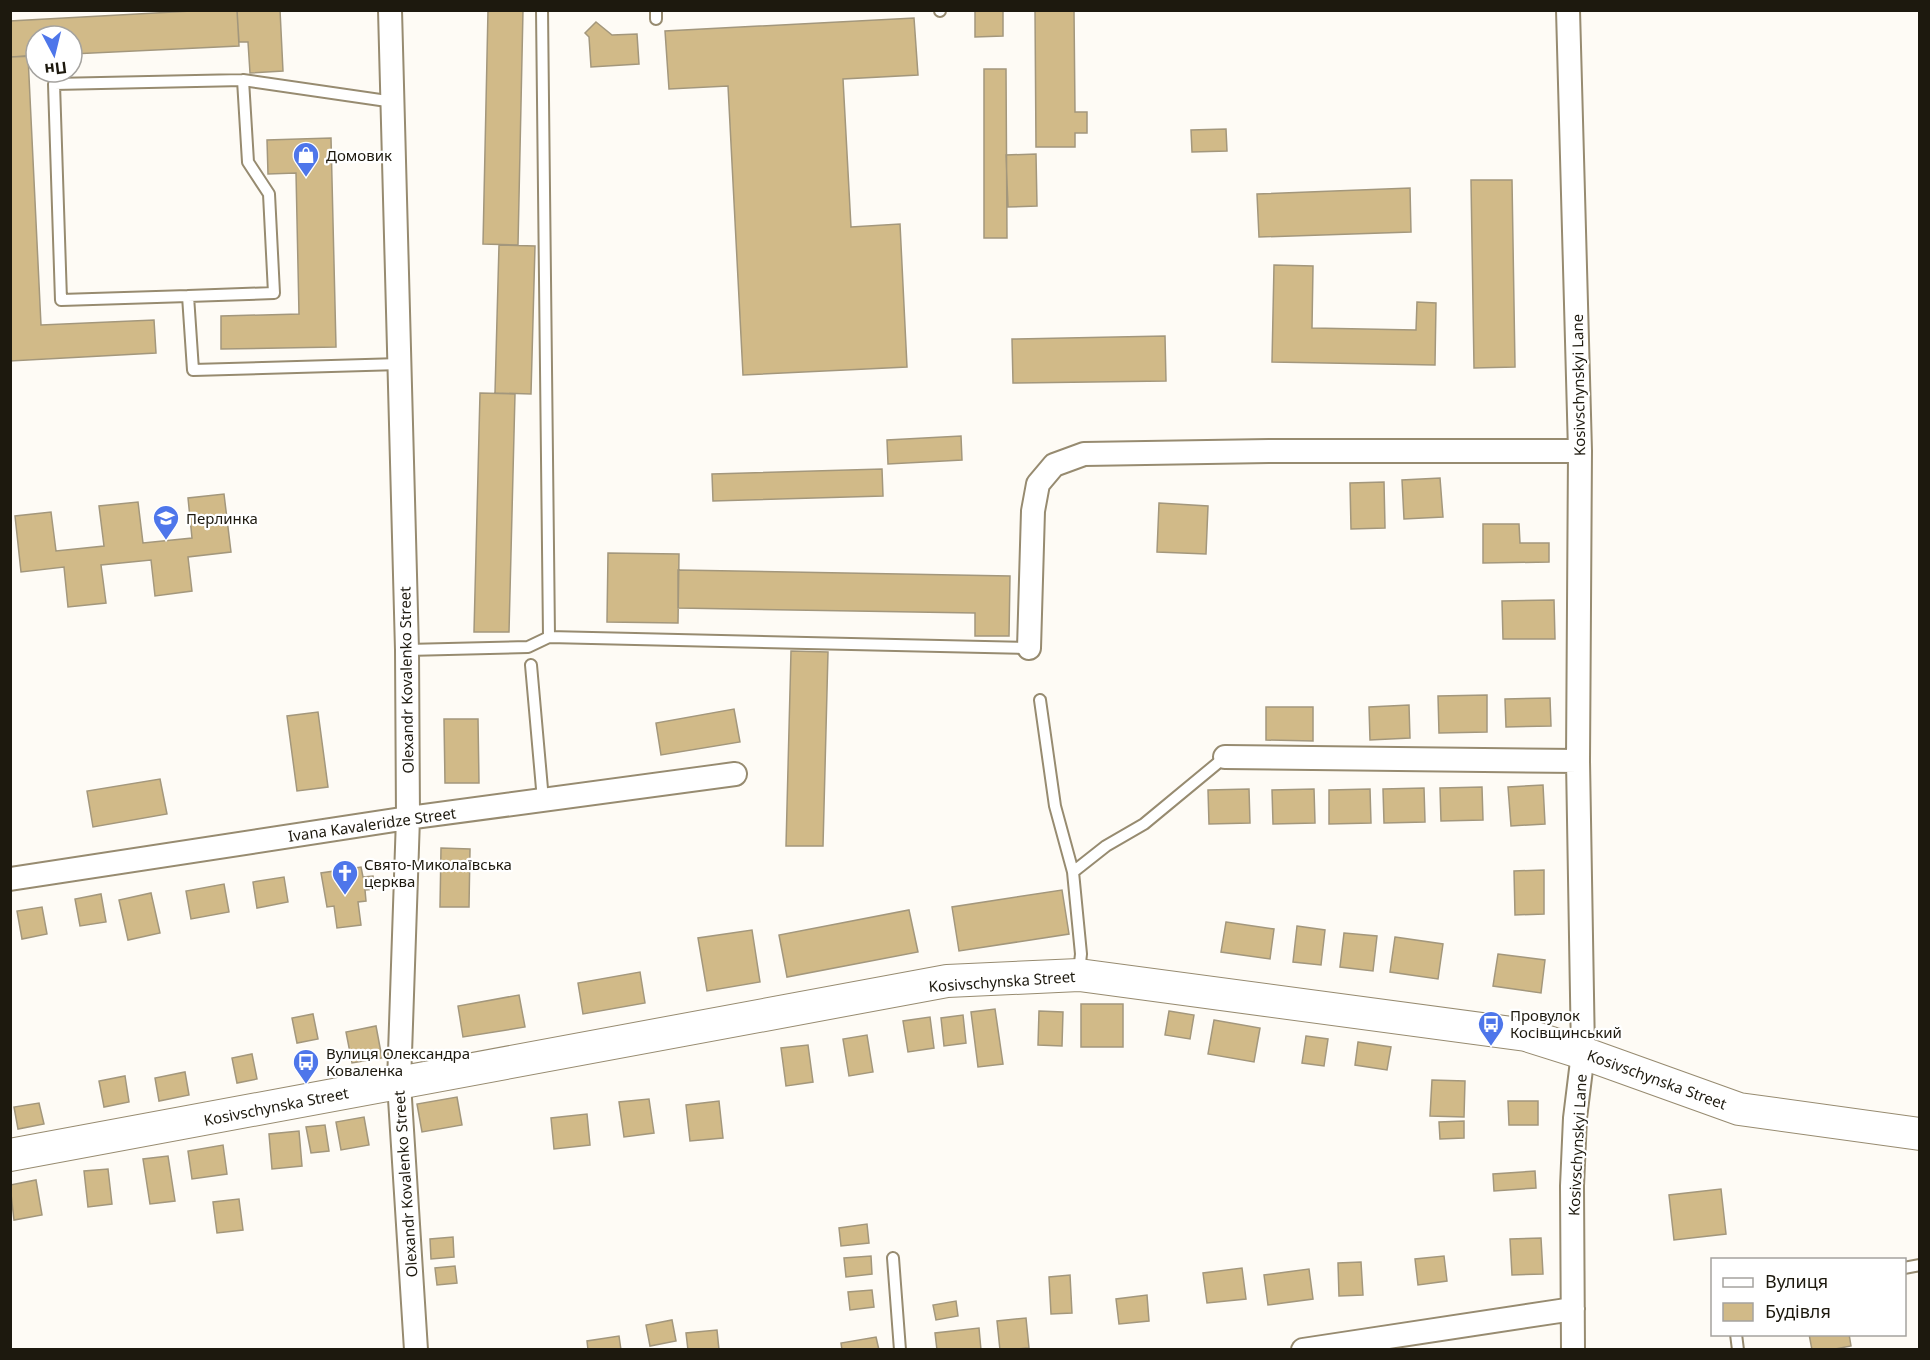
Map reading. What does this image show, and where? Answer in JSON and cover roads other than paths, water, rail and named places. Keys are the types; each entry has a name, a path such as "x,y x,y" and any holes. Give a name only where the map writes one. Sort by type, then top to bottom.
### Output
{"street":[{"name":"Olexandr Kovalenko Street","path":"390,10 407,650 408,818 399,1083 416,1350"},
{"name":"Kosivschynskyi Lane","path":"1568,10 1580,451 1578,760 1583,1053 1575,1118 1572,1186 1573,1350"},
{"path":"1029,648 1033,511 1038,484 1054,465 1083,454 1269,451 1580,451"},
{"path":"1225,757 1578,760"},
{"name":"Ivana Kavaleridze Street","path":"10,879 408,818 735,774"},
{"name":"Kosivschynska Street","path":"10,1155 947,981 1079,975 1526,1035 1739,1109 1920,1134"},
{"path":"1303,1350 1573,1309"}],"lane":[{"path":"542,10 549,637"},
{"path":"243,80 248,162 269,194 274,293 62,300 54,84 243,80 394,102"},
{"path":"188,296 193,370 400,364"},
{"path":"407,650 528,648 549,637 1029,648"},
{"path":"531,665 543,800"},
{"path":"1040,700 1055,806 1073,872 1081,954 1079,975"},
{"path":"1073,872 1106,846 1144,824 1225,757"},
{"path":"893,1258 900,1350"}],"place":[{"name":"Домовик","path":"306,178"},
{"name":"Перлинка","path":"166,541"},
{"name":"Свято-Миколаївська церква","path":"345,896"},
{"name":"Провулок Косівщинський","path":"1491,1047"},
{"name":"Вулиця Олександра Коваленка","path":"306,1085"}]}
